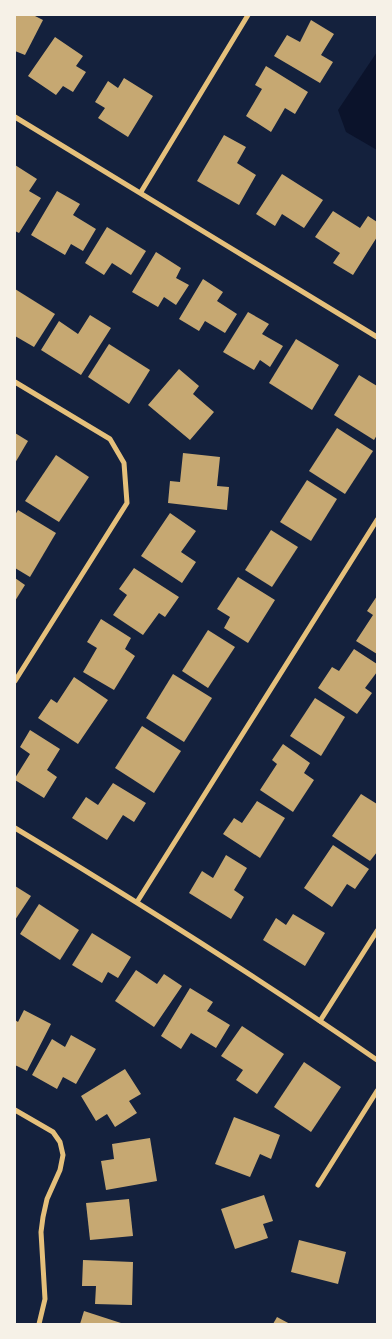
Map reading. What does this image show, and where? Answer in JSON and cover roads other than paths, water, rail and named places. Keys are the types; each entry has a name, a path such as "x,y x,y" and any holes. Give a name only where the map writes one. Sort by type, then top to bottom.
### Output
{"street":[{"path":"141,192 248,15"},
{"path":"15,116 377,337"},
{"path":"15,382 110,439 124,464 127,503 15,681"},
{"path":"137,902 377,520"},
{"path":"15,828 137,902 377,1060"},
{"path":"320,1021 377,931"},
{"path":"318,1185 377,1091"},
{"path":"15,1110 53,1132 60,1142 62,1149 60,1170 47,1199 42,1217 44,1299 39,1324"}],"water":[{"path":"377,52 377,150 346,132 338,110"}]}
